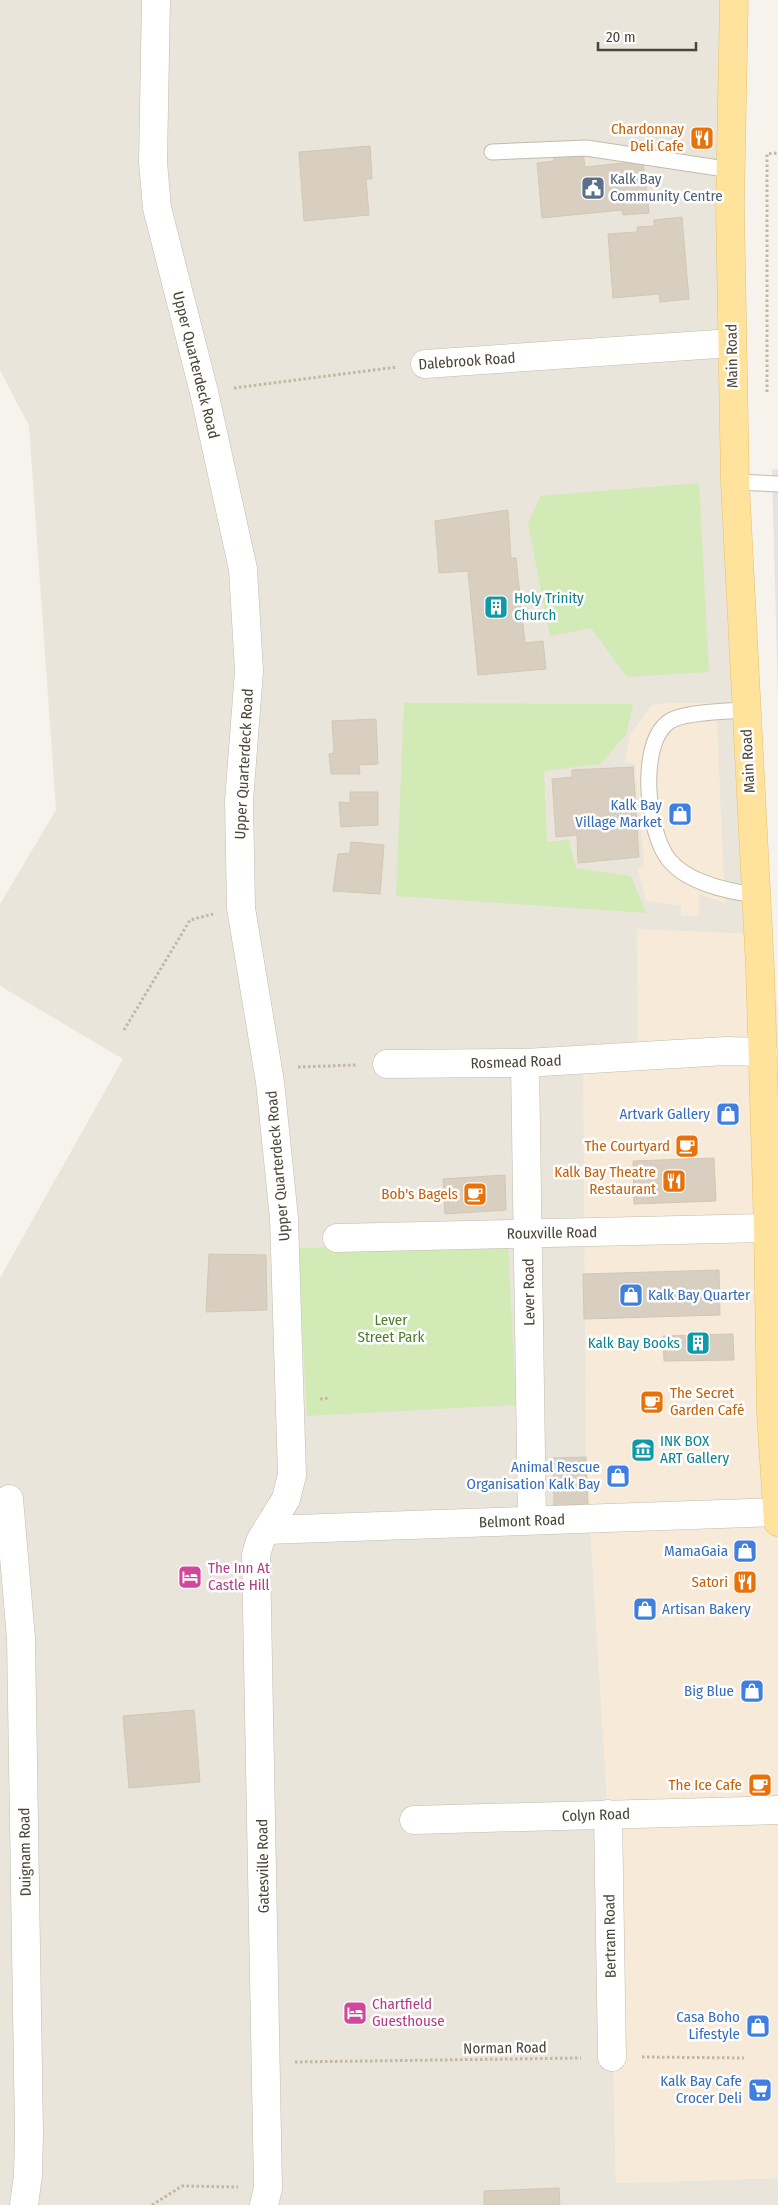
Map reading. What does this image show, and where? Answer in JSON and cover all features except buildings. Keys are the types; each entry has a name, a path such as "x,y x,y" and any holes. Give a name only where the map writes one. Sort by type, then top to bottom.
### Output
{"main road":[{"name":"Main Road","path":"734,0 732,170 734,482 755,895 769,977 763,1052 771,1413 778,1517"}],"street":[{"name":"Upper Quarterdeck Road","path":"156,0 153,162 157,208 204,392 243,569 249,671 239,801 241,908 268,1068 285,1238 292,1475 286,1499 267,1530"},
{"name":"Dalebrook Road","path":"425,364 732,343"},
{"name":"Rosmead Road","path":"387,1064 525,1063 726,1051 763,1052"},
{"name":"Lever Road","path":"525,1063 532,1520"},
{"name":"Rouxville Road","path":"337,1238 768,1228"},
{"name":"Duignam Road","path":"9,1499 21,1638 22,1676 29,2133 27,2185 24,2205"},
{"name":"Belmont Road","path":"267,1530 532,1520 778,1517"},
{"name":"Gatesville Road","path":"266,2196 266,2062 256,1555 260,1541 267,1530"},
{"name":"Colyn Road","path":"414,1820 778,1810"},
{"name":"Bertram Road","path":"608,1814 612,2057"}],"lane":[{"path":"492,152 586,148 732,170"},
{"path":"734,482 778,484"},
{"path":"745,710 686,716 670,721 657,735 649,765 650,812 659,844 670,861 691,876 721,890 755,895"}],"path":[{"path":"767,400 765,252 768,185 767,154 778,153"},
{"name":"Dalebrook Road","path":"204,392 425,364"},
{"path":"124,1030 190,920 241,908"},
{"path":"268,1068 387,1064"},
{"name":"Norman Road","path":"266,2062 612,2057 744,2058"},
{"path":"152,2205 182,2186 266,2196"}],"shaded area":[{"path":"0,0 734,0 757,934 638,1056 586,1457 608,1814 616,2183 778,2178 778,2205 0,2205 0,1278 123,1059 0,986 0,904 56,810 29,426 0,370"},
{"path":"778,469 778,697 772,470"},
{"name":"Kalk Bay Village Market","path":"716,703 725,903 699,894 699,916 681,916 681,906 646,901 638,870 644,864 635,764 625,762 630,734 652,705"},
{"path":"637,929 757,934 761,1003 778,1002 778,2178 616,2183 608,1814 586,1457 583,1060 638,1056"}],"green space":[{"path":"699,483 709,672 627,677 591,628 550,636 528,524 540,496"},
{"path":"404,703 633,704 626,735 600,764 544,771 547,842 569,840 576,868 631,876 646,913 396,896"},
{"name":"Lever Street Park","path":"508,1243 516,1405 307,1416 298,1248"}],"place":[{"name":"Chardonnay Deli Cafe","path":"702,138"},
{"name":"Kalk Bay Community Centre","path":"593,188"},
{"name":"Holy Trinity Church","path":"496,607"},
{"name":"Kalk Bay Village Market","path":"680,814"},
{"name":"Artvark Gallery","path":"728,1114"},
{"name":"The Courtyard","path":"687,1146"},
{"name":"Kalk Bay Theatre Restaurant","path":"674,1181"},
{"name":"Bob's Bagels","path":"475,1194"},
{"name":"Kalk Bay Quarter","path":"631,1295"},
{"name":"Kalk Bay Books","path":"698,1343"},
{"name":"The Secret Garden Café","path":"652,1402"},
{"name":"INK BOX ART Gallery","path":"643,1450"},
{"name":"Animal Rescue Organisation Kalk Bay","path":"618,1476"},
{"name":"MamaGaia","path":"745,1551"},
{"name":"The Inn At Castle Hill","path":"190,1577"},
{"name":"Satori","path":"745,1582"},
{"name":"Artisan Bakery","path":"645,1609"},
{"name":"Big Blue","path":"752,1691"},
{"name":"The Ice Cafe","path":"760,1785"},
{"name":"Chartfield Guesthouse","path":"355,2013"},
{"name":"Casa Boho Lifestyle","path":"758,2026"},
{"name":"Kalk Bay Cafe Crocer Deli","path":"760,2090"}]}
